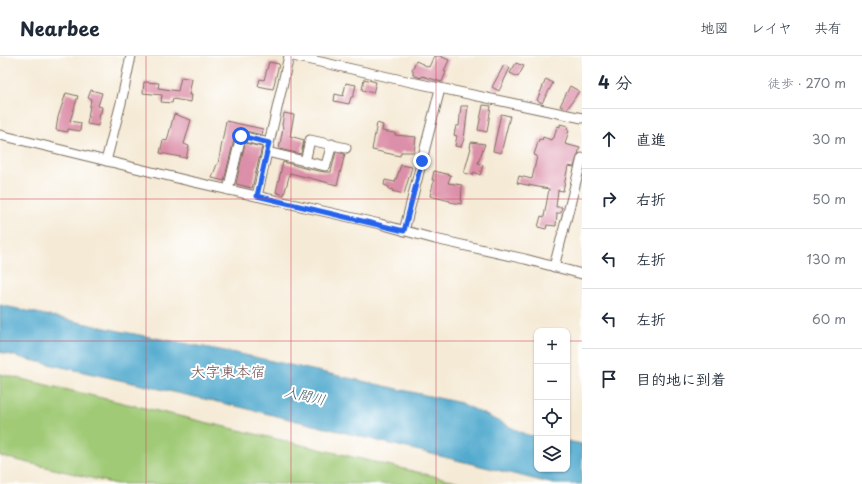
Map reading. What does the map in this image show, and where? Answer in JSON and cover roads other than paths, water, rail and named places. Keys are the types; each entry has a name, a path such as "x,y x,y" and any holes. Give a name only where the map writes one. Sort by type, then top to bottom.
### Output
{"street":[{"path":"106,161 122,103 131,56"},
{"path":"257,196 289,56"},
{"path":"293,56 582,118"},
{"path":"404,231 440,88"},
{"path":"0,135 404,231 435,240 525,258 582,274"},
{"path":"228,190 241,136 269,143"},
{"path":"305,162 310,140 346,148"},
{"path":"267,152 325,166 332,144"},
{"path":"554,267 582,158"}],"water":[{"name":"入間川","path":"0,305 124,332 236,353 461,403 527,435 534,436 534,472 570,472 570,442 582,444 582,484 554,484 244,408 0,352"}],"district":[{"name":"大字東本宿","path":"228,370"}]}
